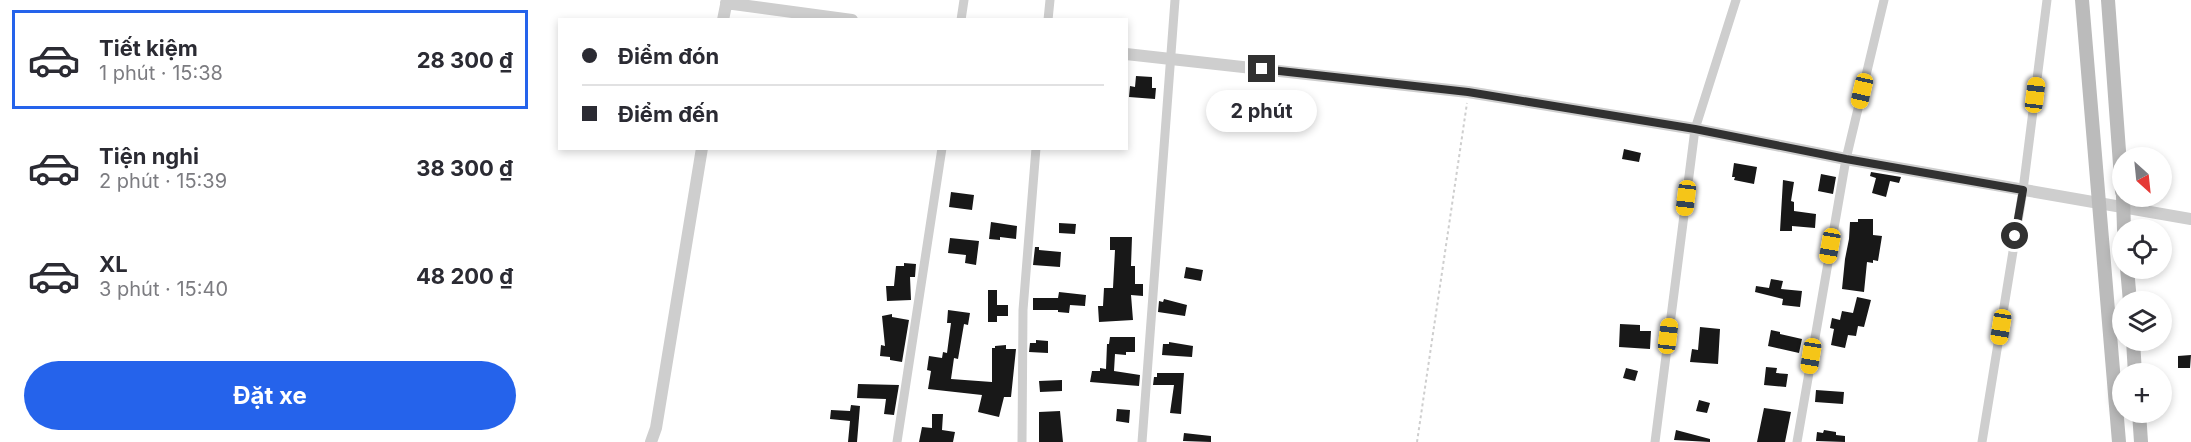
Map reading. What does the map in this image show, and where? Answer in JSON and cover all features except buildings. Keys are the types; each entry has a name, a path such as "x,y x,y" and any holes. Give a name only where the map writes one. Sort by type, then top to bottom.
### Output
{"main road":[{"path":"2082,0 2119,442"},
{"path":"2108,0 2119,147"},
{"path":"2140,423 2141,442"}],"street":[{"path":"961,18 964,0"},
{"path":"1048,18 1050,0"},
{"path":"1142,442 1175,0"},
{"path":"1655,442 1695,129 1736,0"},
{"path":"1797,442 1846,159 1884,0"},
{"path":"1982,442 2023,190 2047,0"},
{"path":"723,18 726,2 838,18"},
{"path":"1128,54 1468,92 1695,129 1846,159 2098,203 2112,201"},
{"path":"651,442 656,428 702,150"},
{"path":"897,442 942,150"},
{"path":"1022,442 1023,310 1036,150"},
{"path":"2150,207 2191,219"}],"path":[{"path":"1417,442 1468,92"}],"route":[{"path":"1262,69 1468,92 1695,129 1846,159 2023,190 2015,236"}]}
